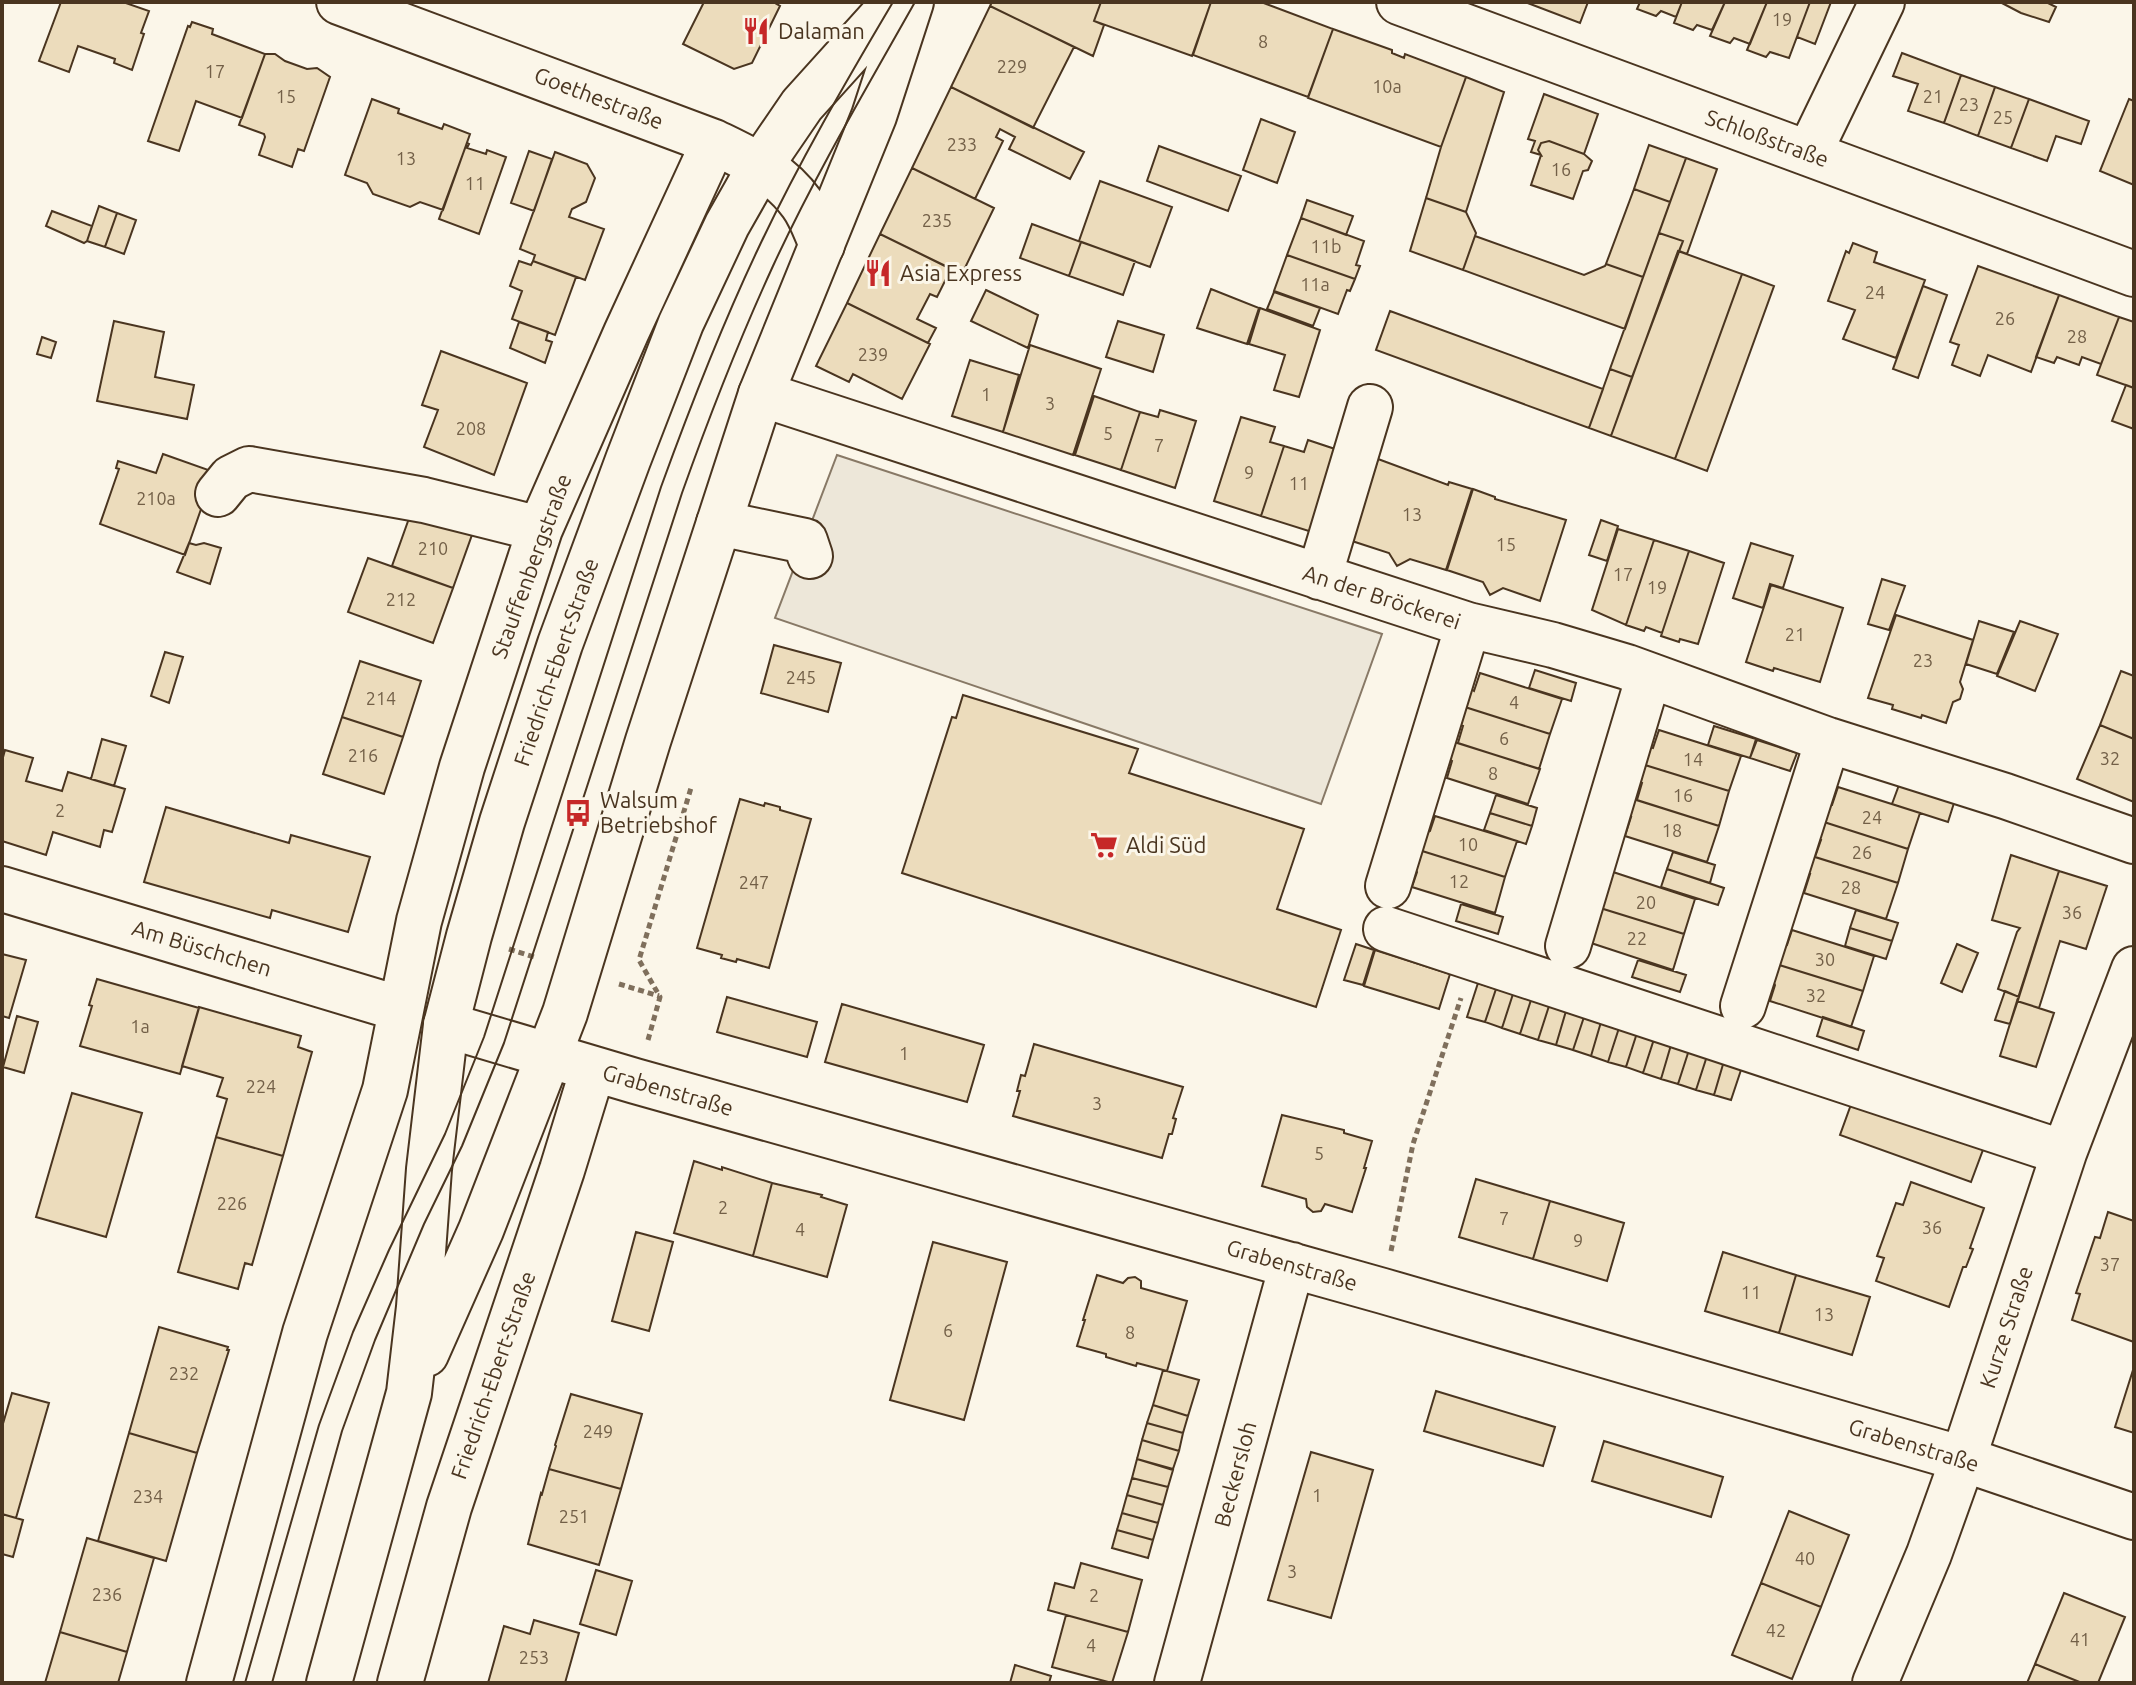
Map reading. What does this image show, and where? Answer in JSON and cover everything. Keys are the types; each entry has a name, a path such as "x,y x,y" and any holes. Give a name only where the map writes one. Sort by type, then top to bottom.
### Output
{"street":[{"name":"Goethestraße","path":"339,2 714,142 761,165 804,206 822,245"},
{"name":"Friedrich-Ebert-Straße","path":"409,1393 429,1169 446,1025 502,822 560,644 681,323 727,225 761,165 802,105 895,2"},
{"name":"Friedrich-Ebert-Straße","path":"329,1683 409,1393 481,1230 549,1056 761,394 874,116 911,2"},
{"name":"Schloßstraße","path":"1399,2 2134,274"},
{"path":"1809,153 1882,2"},
{"name":"Stauffenbergstraße","path":"209,1683 305,1333 385,1090 419,921 462,767 540,529 714,142"},
{"name":"An der Bröckerei","path":"761,394 1468,625 1553,645 1649,675 1828,740 2134,841"},
{"path":"1319,577 1370,407"},
{"path":"218,494 231,478 249,469 424,500 540,529"},
{"path":"719,523 805,541 810,556"},
{"path":"1388,886 1468,625"},
{"path":"1568,946 1649,675"},
{"path":"1743,1006 1828,740"},
{"name":"Am Büschchen","path":"2,889 401,1009"},
{"path":"1386,929 2064,1153"},
{"name":"Kurze Straße","path":"1875,1683 1929,1554 2064,1153 2134,969"},
{"name":"Grabenstraße","path":"446,1025 1963,1459 2134,1517"},
{"name":"Friedrich-Ebert-Straße","path":"400,1683 449,1507 593,1069"},
{"name":"Beckersloh","path":"1177,1683 1292,1265"}],"path":[{"path":"1383,1291 1413,1144 1474,958"}],"shaded area":[{"name":"Aldi Süd","path":"837,455 1382,634 1321,804 775,618"}],"building":[{"path":"61,2 123,2 149,11 132,70 114,63 115,59 78,46 69,72 39,61"},
{"path":"704,2 773,2 780,6 752,63 734,69 683,44"},
{"path":"992,2 1101,2 1094,21 1104,25 1093,56 990,6"},
{"path":"1101,2 1211,2 1192,56 1094,21"},
{"path":"1211,2 1261,2 1333,29 1308,97 1193,55"},
{"path":"1525,2 1588,2 1580,23"},
{"path":"1640,2 1682,2 1676,17 1661,11 1656,16 1637,9"},
{"path":"1682,2 1725,2 1712,30 1697,25 1693,30 1674,23"},
{"path":"1725,2 1767,2 1750,44 1734,38 1730,43 1710,36"},
{"path":"1767,2 1810,2 1789,58 1770,52 1766,57 1747,50"},
{"path":"1810,2 1831,2 1815,44 1797,37"},
{"path":"2000,2 2046,2 2056,7 2049,22"},
{"path":"990,6 1074,47 1033,128 951,87"},
{"path":"192,22 213,29 212,34 265,54 242,118 196,101 179,151 148,141"},
{"path":"1333,29 1392,50 1392,53 1404,58 1405,54 1466,77 1441,147 1308,98"},
{"path":"1902,53 1961,75 1944,123 1908,111 1918,84 1893,76"},
{"path":"265,54 275,54 307,69 317,68 330,77 304,151 298,149 292,167 259,155 264,134 239,125"},
{"path":"1961,75 1995,87 1978,136 1944,123"},
{"path":"1466,77 1504,92 1466,212 1426,198"},
{"path":"951,87 1084,152 1070,179 1009,149 1015,137 1000,129 996,137 1003,141 975,199 912,168"},
{"path":"1995,87 2029,99 2011,148 1978,136"},
{"path":"1544,94 1598,114 1584,154 1549,141 1541,143 1538,150 1541,155 1531,152 1535,141 1528,139"},
{"path":"372,99 399,109 398,113 442,129 444,124 470,134 443,210 420,202 410,207 373,194 367,183 345,175"},
{"path":"2029,99 2089,121 2081,144 2056,136 2047,161 2011,148"},
{"path":"2129,99 2134,101 2134,185 2100,171"},
{"path":"1261,119 1295,132 1277,183 1243,170"},
{"path":"1549,141 1584,154 1592,161 1588,170 1583,171 1573,199 1531,185 1541,155 1538,150 1541,143"},
{"path":"467,143 467,148 486,154 487,150 506,157 479,234 439,219"},
{"path":"1649,145 1686,158 1670,202 1634,189"},
{"path":"1159,146 1241,176 1228,211 1147,181"},
{"path":"529,151 552,159 534,211 511,203"},
{"path":"555,152 587,164 595,178 586,202 572,209 569,217 604,229 585,280 533,261 535,255 520,249"},
{"path":"1686,158 1717,169 1687,254 1679,251 1683,241 1659,233"},
{"path":"912,168 994,208 962,274 880,234"},
{"path":"1100,181 1172,207 1150,267 1079,241"},
{"path":"1634,189 1670,202 1643,277 1606,264"},
{"path":"1426,198 1466,212 1476,233 1463,270 1410,251"},
{"path":"1307,200 1353,216 1346,235 1301,218"},
{"path":"99,206 117,213 105,247 87,241"},
{"path":"52,211 92,226 87,241 84,243 46,226"},
{"path":"117,213 136,220 124,254 105,247"},
{"path":"1301,218 1364,241 1355,279 1287,255"},
{"path":"1032,224 1081,242 1069,276 1020,258"},
{"path":"1659,233 1683,241 1632,377 1610,369"},
{"path":"880,234 951,269 937,297 930,294 917,319 936,328 928,343 847,303"},
{"path":"1475,236 1584,275 1606,264 1643,277 1625,329 1463,270"},
{"path":"1081,242 1135,261 1123,295 1069,276"},
{"path":"1853,243 1877,252 1874,262 1925,280 1896,358 1843,339 1855,310 1828,301 1846,251 1849,253"},
{"path":"1678,251 1742,274 1675,459 1611,436"},
{"path":"1287,255 1355,279 1338,314 1274,291"},
{"path":"519,261 531,265 533,261 576,277 555,335 512,319 522,291 510,286"},
{"path":"1978,266 2059,295 2031,372 1988,355 1980,376 1952,365 1959,345 1950,342"},
{"path":"1742,274 1774,286 1707,471 1675,459"},
{"path":"1923,286 1947,295 1918,378 1893,369"},
{"path":"1211,289 1259,308 1247,344 1197,328"},
{"path":"986,290 1038,315 1028,348 971,321"},
{"path":"1274,292 1320,308 1313,326 1267,309"},
{"path":"2059,295 2119,317 2101,364 2082,357 2079,365 2057,357 2054,363 2036,357"},
{"path":"847,303 930,344 902,399 853,374 849,382 816,366"},
{"path":"1260,308 1320,330 1299,397 1274,390 1285,355 1249,344"},
{"path":"1390,311 1603,389 1589,428 1376,350"},
{"path":"2119,317 2134,322 2134,388 2097,375"},
{"path":"114,321 164,332 155,377 194,385 187,419 97,401"},
{"path":"1118,321 1164,335 1153,372 1106,357"},
{"path":"519,322 548,332 546,340 552,342 545,363 510,348"},
{"path":"42,337 56,342 51,358 37,354"},
{"path":"1030,345 1101,369 1073,455 1003,432"},
{"path":"441,351 527,383 494,475 424,447 438,410 422,405"},
{"path":"970,360 1019,375 1003,432 952,416"},
{"path":"1610,369 1632,377 1611,436 1589,428"},
{"path":"2126,385 2134,388 2134,429 2112,421"},
{"path":"1094,396 1140,412 1121,470 1075,455"},
{"path":"1160,410 1196,421 1175,488 1121,470 1140,412 1158,417"},
{"path":"1241,417 1275,427 1270,442 1284,446 1261,516 1214,501"},
{"path":"1308,440 1338,450 1312,532 1261,516 1284,446 1304,452"},
{"path":"163,454 214,472 185,555 100,524 119,469 116,468 118,461 156,473"},
{"path":"1378,459 1448,485 1449,482 1472,489 1446,570 1410,559 1397,566 1389,553 1352,541"},
{"path":"1473,489 1495,499 1566,520 1540,601 1503,588 1490,595 1483,582 1447,570"},
{"path":"412,510 473,532 453,588 392,566"},
{"path":"1601,520 1618,526 1607,561 1589,555"},
{"path":"1618,529 1654,540 1626,625 1592,610"},
{"path":"1654,540 1689,551 1662,633 1626,625"},
{"path":"189,543 221,548 210,584 177,572"},
{"path":"1751,543 1793,556 1783,588 1770,584 1763,608 1733,598"},
{"path":"1689,551 1724,563 1698,644 1661,636"},
{"path":"368,558 453,588 433,643 348,612"},
{"path":"1882,579 1905,586 1889,630 1868,624"},
{"path":"1771,585 1843,608 1820,682 1746,662"},
{"path":"1896,615 1973,640 1960,682 1963,689 1960,699 1953,702 1946,723 1892,709 1893,705 1868,698"},
{"path":"1979,621 2014,632 1997,674 1966,664"},
{"path":"2020,621 2058,634 2035,691 1997,676"},
{"path":"774,645 841,663 828,712 761,693"},
{"path":"165,652 183,657 169,703 151,696"},
{"path":"360,661 421,681 403,737 342,717"},
{"path":"1535,670 1576,683 1571,701 1529,688"},
{"path":"2121,671 2134,676 2134,739 2100,725"},
{"path":"1480,673 1562,699 1550,734 1465,707"},
{"name":"Aldi Süd","path":"963,695 1138,749 1129,773 1304,829 1277,909 1341,930 1316,1007 902,873 952,717 956,718"},
{"path":"1465,707 1550,734 1539,769 1458,743"},
{"path":"342,717 403,737 384,794 323,774"},
{"path":"2100,725 2134,739 2134,802 2077,779"},
{"path":"1714,726 1756,739 1750,758 1708,745"},
{"path":"1659,730 1741,756 1729,791 1645,765"},
{"path":"102,739 126,746 114,786 91,779"},
{"path":"1757,740 1797,753 1790,771 1750,758"},
{"path":"1454,742 1540,769 1528,804 1447,778"},
{"path":"5,750 33,758 26,781 62,791 68,772 125,789 112,832 104,830 100,847 53,832 46,855 2,841 2,761"},
{"path":"1645,765 1729,791 1719,826 1637,800"},
{"path":"1899,785 1954,803 1948,822 1892,804"},
{"path":"1838,787 1920,813 1908,849 1824,822"},
{"path":"1496,795 1537,808 1532,826 1490,813"},
{"path":"740,799 780,807 780,810 811,819 769,968 721,958 722,955 697,948"},
{"path":"1633,799 1719,826 1707,862 1625,836"},
{"path":"166,807 289,843 291,835 370,857 348,932 272,910 270,918 144,882"},
{"path":"1490,813 1532,826 1526,844 1484,830"},
{"path":"1435,816 1517,841 1505,877 1419,850 1423,834 1430,831"},
{"path":"1824,822 1908,849 1898,883 1815,857"},
{"path":"1419,850 1505,877 1495,913 1412,887 1417,872 1413,865"},
{"path":"1673,852 1715,865 1710,883 1667,869"},
{"path":"2011,855 2059,871 2019,997 1998,989 2020,928 1992,920"},
{"path":"1812,856 1898,883 1886,919 1804,893"},
{"path":"1667,869 1724,888 1718,905 1661,887"},
{"path":"2059,871 2107,886 2086,949 2060,941 2039,1008 2017,1001"},
{"path":"1613,872 1695,899 1684,934 1597,907"},
{"path":"1461,904 1503,917 1498,934 1456,921"},
{"path":"1597,907 1684,934 1673,970 1591,943"},
{"path":"1856,910 1898,923 1892,941 1850,928"},
{"path":"1850,928 1892,941 1886,959 1845,946"},
{"path":"1792,930 1874,956 1863,991 1776,964"},
{"path":"1356,944 1374,950 1363,985 1344,980"},
{"path":"1957,944 1978,953 1962,992 1941,983"},
{"path":"1375,950 1450,974 1439,1009 1364,986"},
{"path":"2,954 26,960 9,1018 2,1016"},
{"path":"1638,960 1686,975 1680,992 1632,977"},
{"path":"1776,964 1863,991 1851,1027 1770,1001"},
{"path":"97,979 199,1008 180,1074 80,1046"},
{"path":"1478,983 1496,989 1485,1022 1467,1017"},
{"path":"1496,989 1513,994 1502,1028 1485,1022"},
{"path":"2005,991 2019,997 2010,1024 1995,1020"},
{"path":"1513,994 1531,1000 1520,1034 1502,1028"},
{"path":"727,997 817,1022 807,1057 717,1032"},
{"path":"1531,1000 1549,1006 1538,1040 1520,1034"},
{"path":"2017,1001 2054,1013 2036,1067 2000,1056"},
{"path":"842,1004 984,1045 967,1102 825,1062"},
{"path":"1549,1006 1566,1011 1556,1045 1538,1040"},
{"path":"199,1007 301,1036 298,1047 312,1052 283,1156 216,1137 227,1099 217,1096 223,1078 182,1066"},
{"path":"1566,1011 1584,1017 1573,1050 1556,1045"},
{"path":"17,1016 38,1022 24,1073 3,1067"},
{"path":"1584,1017 1601,1022 1591,1056 1573,1050"},
{"path":"1823,1017 1864,1031 1858,1050 1817,1036"},
{"path":"1601,1022 1619,1028 1608,1062 1591,1056"},
{"path":"1619,1028 1637,1033 1626,1067 1608,1062"},
{"path":"1637,1033 1654,1039 1643,1073 1626,1067"},
{"path":"1654,1039 1671,1045 1661,1079 1643,1073"},
{"path":"1034,1044 1183,1087 1173,1118 1176,1119 1172,1134 1169,1134 1162,1158 1013,1116 1021,1075 1025,1076"},
{"path":"1671,1045 1689,1050 1678,1084 1661,1079"},
{"path":"1689,1050 1707,1056 1696,1090 1678,1084"},
{"path":"1707,1056 1724,1061 1714,1095 1696,1090"},
{"path":"1724,1061 1742,1067 1731,1100 1714,1095"},
{"path":"72,1093 142,1113 106,1237 36,1217"},
{"path":"1853,1099 1984,1147 1971,1182 1840,1135"},
{"path":"1282,1115 1344,1130 1344,1133 1372,1141 1352,1212 1325,1204 1321,1211 1313,1212 1307,1207 1306,1199 1262,1186"},
{"path":"216,1137 283,1156 252,1265 245,1263 238,1289 178,1272"},
{"path":"694,1161 772,1183 753,1256 674,1233"},
{"path":"1476,1179 1550,1201 1533,1259 1459,1237"},
{"path":"1911,1182 1984,1208 1970,1248 1973,1249 1949,1307 1876,1281 1884,1258 1877,1256 1896,1203 1903,1205"},
{"path":"772,1183 822,1195 847,1205 827,1277 753,1256"},
{"path":"1550,1201 1624,1223 1607,1281 1533,1259"},
{"path":"2108,1212 2134,1221 2134,1342 2072,1320 2080,1294 2076,1293 2095,1237 2100,1238"},
{"path":"636,1232 673,1242 649,1331 612,1321"},
{"path":"933,1242 1007,1262 964,1420 890,1400"},
{"path":"1723,1252 1796,1275 1779,1333 1705,1311"},
{"path":"1097,1275 1123,1283 1135,1277 1141,1281 1141,1288 1187,1301 1167,1371 1137,1363 1136,1366 1077,1346"},
{"path":"1796,1275 1870,1297 1852,1355 1779,1333"},
{"path":"159,1327 228,1347 229,1350 197,1453 129,1433"},
{"path":"1163,1370 1199,1380 1188,1416 1153,1405"},
{"path":"2134,1370 2134,1433 2115,1427"},
{"path":"1436,1391 1555,1427 1543,1466 1424,1431"},
{"path":"12,1393 49,1403 16,1518 2,1514 2,1427"},
{"path":"571,1394 642,1414 621,1489 549,1469"},
{"path":"1153,1405 1188,1416 1183,1433 1147,1423"},
{"path":"1147,1423 1183,1433 1179,1451 1142,1440"},
{"path":"129,1433 197,1453 166,1561 98,1541"},
{"path":"1142,1440 1179,1451 1173,1469 1137,1459"},
{"path":"1604,1441 1723,1477 1711,1517 1592,1481"},
{"path":"1311,1452 1373,1470 1331,1618 1268,1600"},
{"path":"1137,1459 1173,1470 1168,1487 1132,1478"},
{"path":"549,1469 621,1489 599,1565 528,1544"},
{"path":"1132,1478 1168,1487 1163,1505 1127,1495"},
{"path":"1127,1495 1163,1505 1158,1523 1122,1513"},
{"path":"1789,1511 1849,1535 1821,1607 1761,1583"},
{"path":"1122,1513 1158,1523 1153,1540 1117,1530"},
{"path":"2,1514 23,1520 13,1557 2,1554"},
{"path":"1117,1530 1153,1540 1148,1558 1112,1548"},
{"path":"87,1538 154,1558 127,1652 60,1632"},
{"path":"1081,1563 1142,1580 1128,1632 1048,1610 1055,1583 1074,1588"},
{"path":"596,1570 632,1581 616,1635 580,1624"},
{"path":"1761,1583 1821,1607 1792,1679 1732,1655"},
{"path":"2064,1593 2125,1617 2098,1683 2082,1683 2035,1664"},
{"path":"1066,1615 1128,1632 1112,1683 1052,1667"},
{"path":"534,1620 579,1633 565,1683 488,1683 504,1626 530,1634"},
{"path":"60,1632 127,1652 118,1683 45,1683"},
{"path":"2035,1664 2082,1683 2027,1683"},
{"path":"1015,1665 1051,1676 1049,1683 1010,1683"}],"tram line":[{"path":"245,1683 319,1425 353,1332 445,1134 484,1037 661,487 695,397 773,217 822,124 893,2"},
{"path":"272,1683 342,1431 375,1340 424,1224 462,1146 504,1043 682,493 714,407 789,232 841,132 915,2"}],"place":[{"name":"Dalaman","path":"756,31"},
{"name":"Asia Express","path":"878,273"},
{"name":"Walsum Betriebshof","path":"578,813"},
{"name":"Aldi Süd","path":"1104,845"}]}
